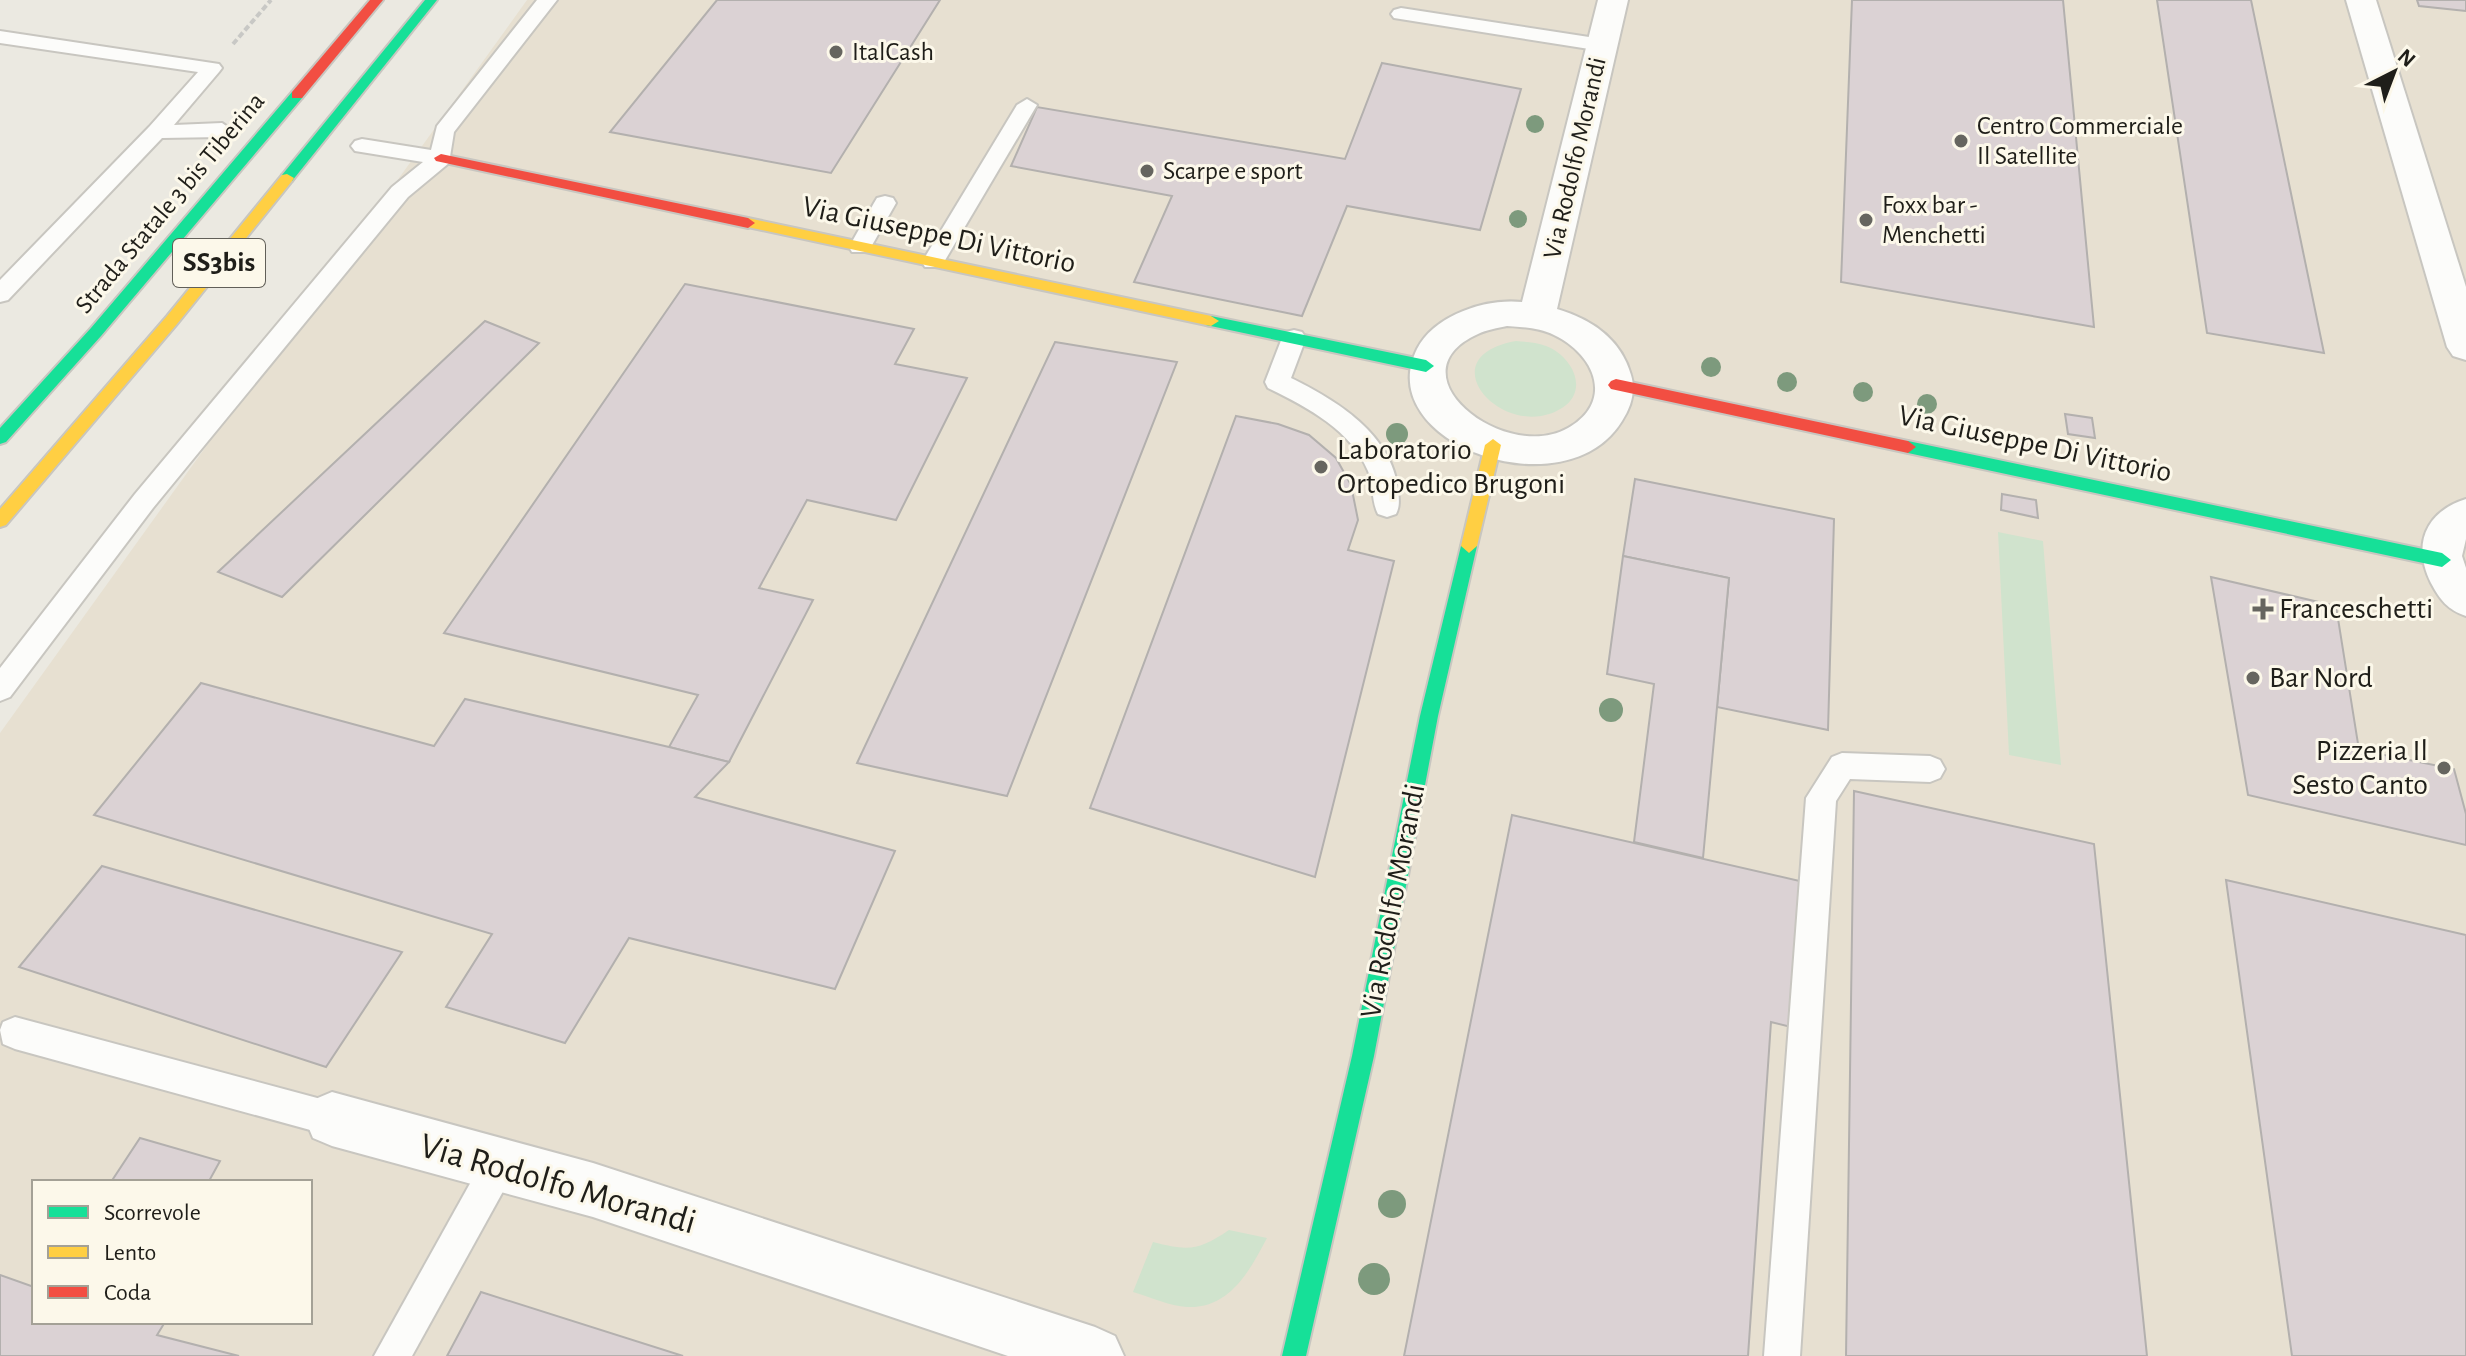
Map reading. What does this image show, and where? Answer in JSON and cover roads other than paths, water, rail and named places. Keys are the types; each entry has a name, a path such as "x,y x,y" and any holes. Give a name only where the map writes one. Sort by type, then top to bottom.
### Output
{"main road":[{"name":"Strada Statale 3 bis Tiberina","path":"0,438 96,332 377,0"},
{"name":"SS3bis","path":"0,520 172,320 431,0"},
{"name":"Via Giuseppe Di Vittorio","path":"441,158 1426,366"},
{"name":"Via Giuseppe Di Vittorio","path":"1616,385 2442,560"},
{"name":"Via Rodolfo Morandi","path":"1294,1356 1363,1056 1429,716 1493,445"}],"street":[{"name":"Via Rodolfo Morandi","path":"1537,316 1613,0"},
{"path":"2361,0 2466,347"},
{"path":"1507,313 1537,316 1577,331 1596,347 1609,365 1616,385 1613,407 1601,426 1579,440 1552,449 1522,450 1493,445 1467,433 1445,417 1432,400 1426,382 1426,366 1435,345 1453,328 1477,317 1507,313"},
{"path":"2466,515 2450,525 2441,540 2442,560 2452,584 2466,599"},
{"name":"Via Rodolfo Morandi","path":"332,1119 593,1190 1095,1356"}],"lane":[{"path":"0,689 144,501 390,203 441,158 444,131 547,0"},
{"path":"1401,14 1602,45"},
{"path":"0,37 212,68 156,132 0,294"},
{"path":"933,262 1027,105"},
{"path":"156,132 222,130"},
{"path":"362,146 441,158"},
{"path":"860,247 885,203"},
{"path":"1294,338 1277,382 1347,423 1370,450 1384,477 1387,507"},
{"path":"1782,1356 1821,798 1842,766 1930,769"},
{"name":"Via Rodolfo Morandi","path":"15,1033 332,1119"},
{"path":"392,1356 499,1165"}],"place":[{"name":"ItalCash","path":"836,52"},
{"name":"Centro Commerciale Il Satellite","path":"1961,141"},
{"name":"Scarpe e sport","path":"1147,171"},
{"name":"Foxx bar - Menchetti","path":"1866,220"},
{"name":"Laboratorio Ortopedico Brugoni","path":"1321,467"},
{"name":"Franceschetti","path":"2263,609"},
{"name":"Bar Nord","path":"2253,678"},
{"name":"Pizzeria Il Sesto Canto","path":"2444,768"}]}
